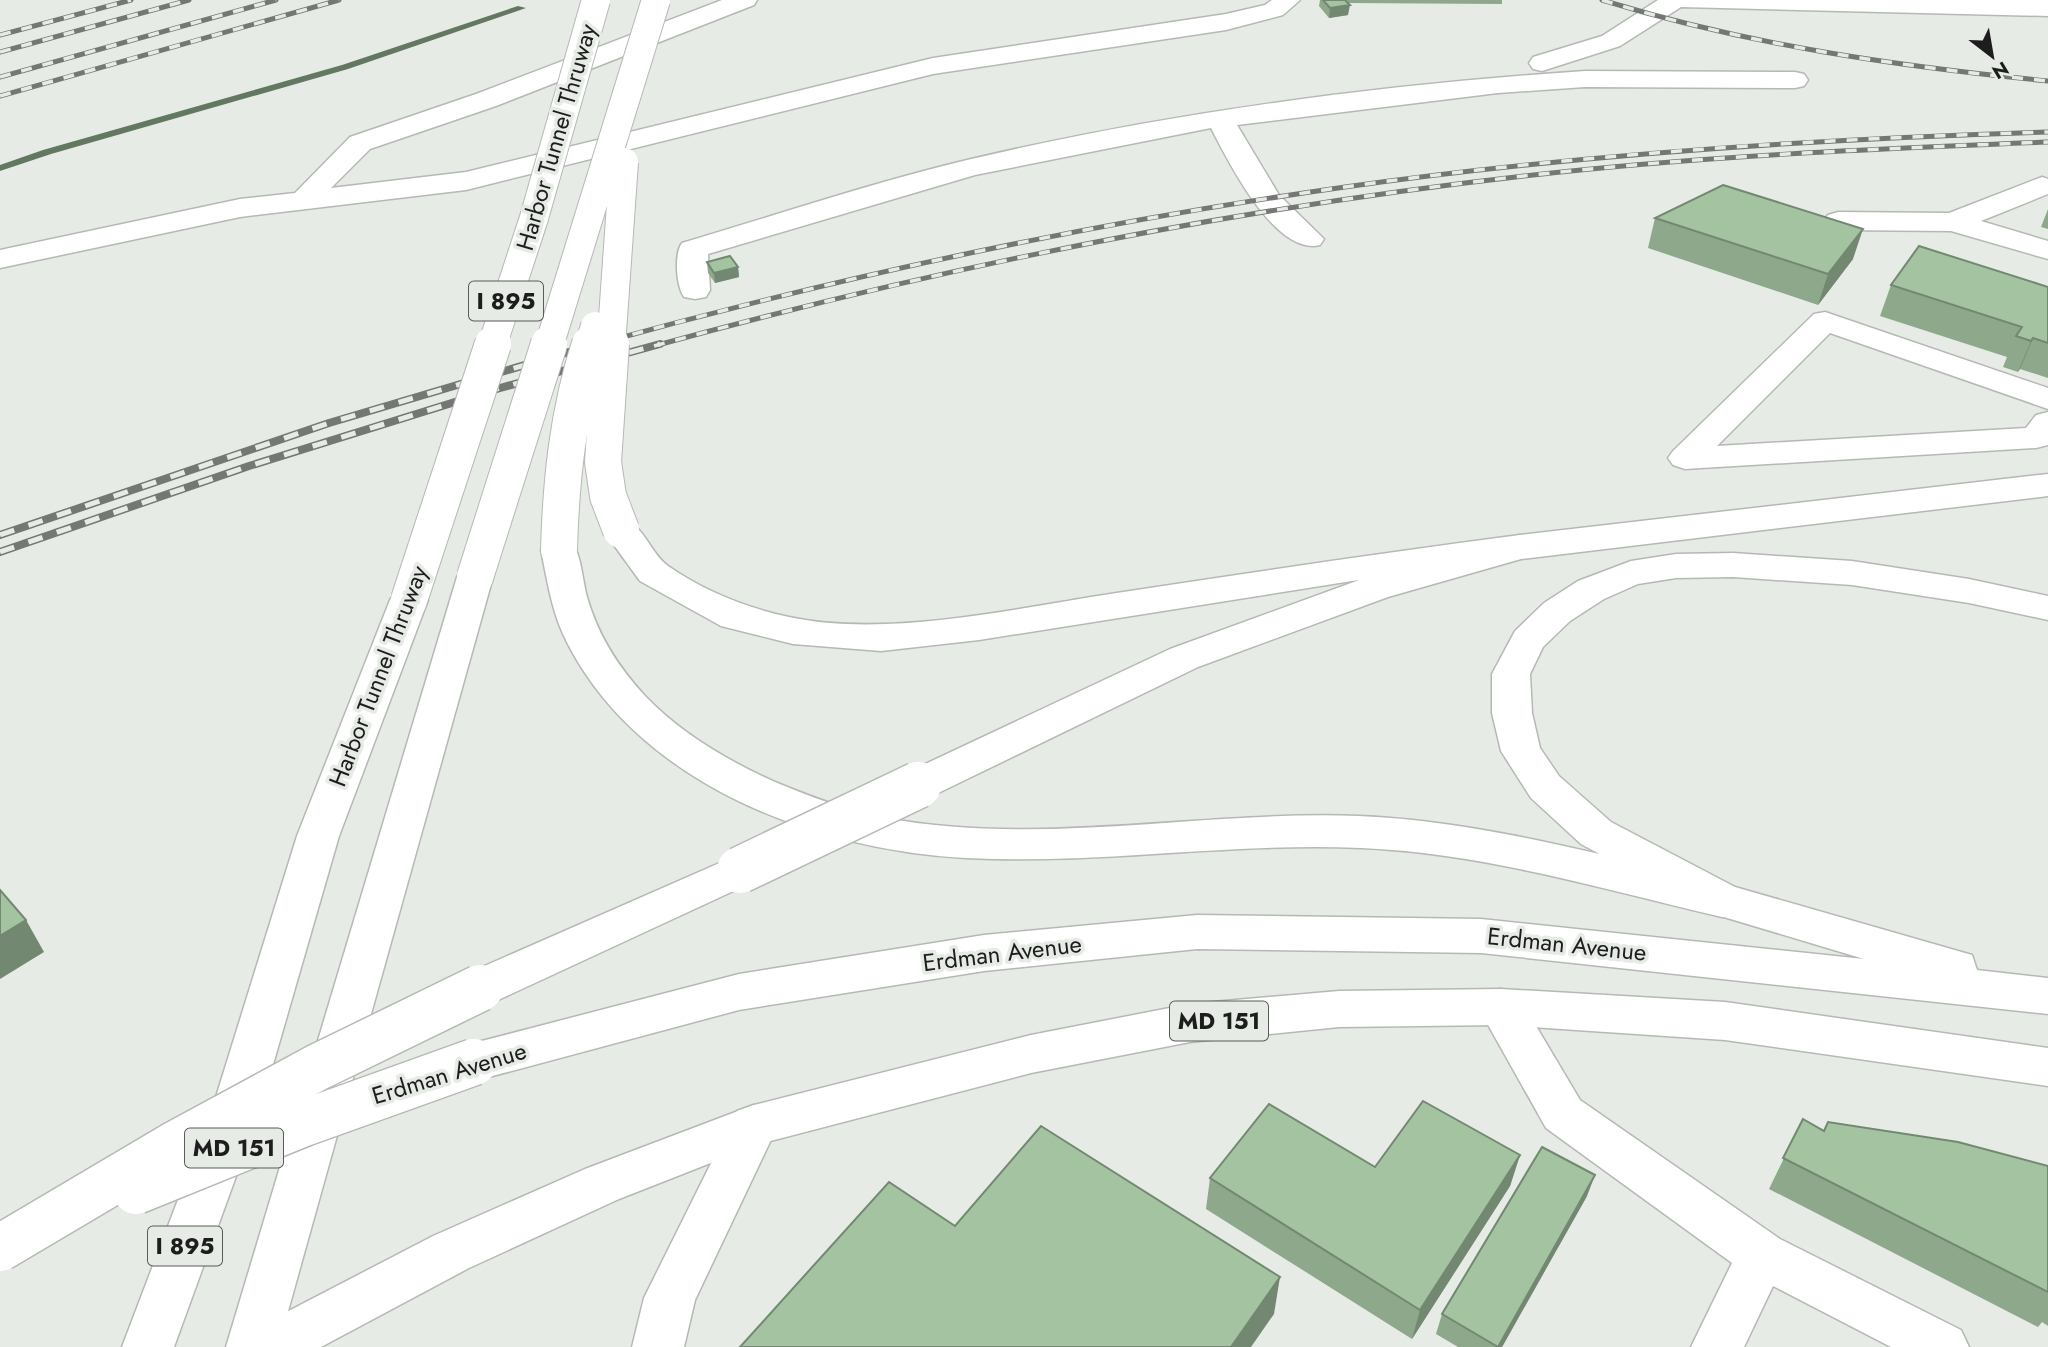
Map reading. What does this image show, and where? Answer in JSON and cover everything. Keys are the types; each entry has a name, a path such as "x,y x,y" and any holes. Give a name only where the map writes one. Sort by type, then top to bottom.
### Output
{"main road":[{"name":"Harbor Tunnel Thruway","path":"148,1347 234,1113 318,836 409,600 534,218 596,0"},
{"name":"I 895","path":"252,1347 475,577 631,87 656,0"},
{"path":"303,201 360,143 486,100 745,0"},
{"path":"0,259 240,208 466,181 933,66 1226,22 1274,10 1288,0"},
{"path":"1542,63 1611,41 1675,0"},
{"path":"1681,0 2048,8"},
{"path":"695,290 693,249 970,168 1220,118 1511,84 1585,79 1795,80"},
{"path":"631,87 615,259 603,462 608,496 621,530 653,573 734,617 793,631 881,638 979,627 1339,571 1520,547 2048,485"},
{"path":"1220,118 1255,179 1292,229 1308,239"},
{"path":"1953,222 2042,186"},
{"path":"1838,220 1953,222 2048,250"},
{"path":"615,259 574,398 560,489 559,551 571,604 594,657 637,714 696,761 769,797 844,824 908,837 994,842 1094,842 1283,832 1361,832 1491,846 1722,900 2048,995"},
{"path":"2048,399 1825,321 1685,458 2036,438 2048,422"},
{"path":"0,1249 174,1145 306,1073 480,988 740,870 1184,658 1375,588 1520,547"},
{"path":"1722,900 1596,833 1545,787 1521,751 1511,713 1511,674 1528,640 1557,612 1591,590 1632,573 1676,566 1733,565 1852,573 1969,591 2048,608"},
{"name":"Erdman Avenue","path":"0,1249 250,1141 474,1062 739,992 984,953 1197,932 1481,936 2048,995"},
{"path":"1501,1007 1563,1114 1762,1255 1943,1347"},
{"name":"MD 151","path":"270,1347 451,1252 602,1184 754,1125 1031,1054 1190,1023 1339,1009 1501,1007 1725,1021 2035,1065"},
{"path":"658,1347 670,1298 754,1125"},
{"path":"1717,1347 1762,1255"}],"building":[{"path":"1323,0 1345,0 1350,5 1330,8"},
{"path":"1723,185 1863,229 1828,274 1655,218"},
{"path":"1919,246 2048,287 2048,343 2016,336 2022,327 1891,285"},
{"path":"730,256 738,267 714,273 707,262"},
{"path":"0,890 26,920 0,936"},
{"path":"1423,1101 1520,1155 1420,1310 1210,1178 1269,1104 1375,1167"},
{"path":"1803,1119 1824,1131 1828,1122 1958,1142 2048,1166 2048,1292 1783,1158"},
{"path":"1041,1126 1280,1277 1231,1347 740,1347 889,1182 955,1226"},
{"path":"1542,1147 1595,1175 1498,1347 1442,1314"}],"waterway":[{"path":"0,168 47,152 345,67 521,8"}],"railway":[{"path":"0,35 131,0"},
{"path":"0,52 189,0"},
{"path":"0,77 276,0"},
{"path":"0,96 339,0"},
{"path":"1602,0 1712,30 1823,52 2048,81"},
{"path":"590,346 777,297 965,254 1154,217 1345,187 1520,165 1696,150 2048,132"},
{"path":"654,346 869,291 977,267 1086,244 1304,206 1524,176 1655,163 2048,142"},
{"path":"0,535 329,423 596,344"},
{"path":"0,552 249,466 500,388 660,344"}]}
